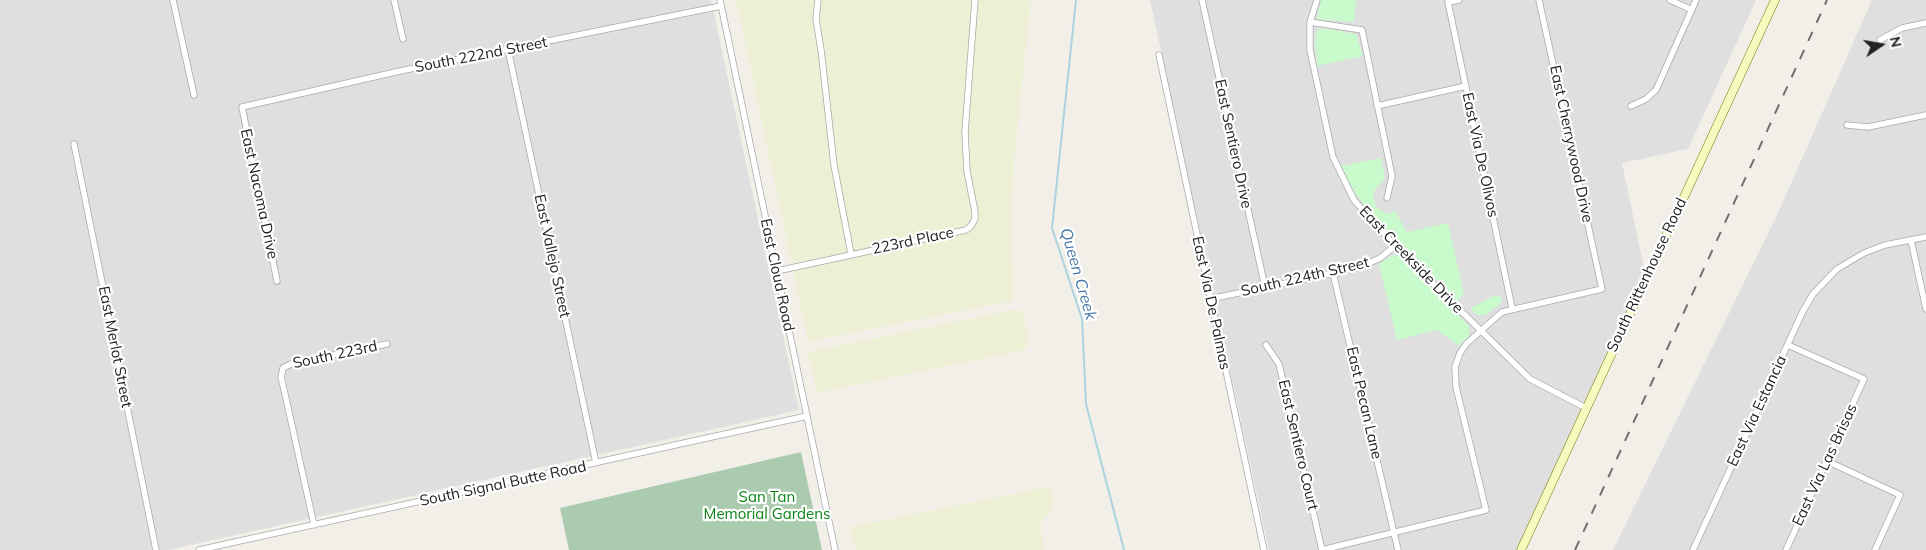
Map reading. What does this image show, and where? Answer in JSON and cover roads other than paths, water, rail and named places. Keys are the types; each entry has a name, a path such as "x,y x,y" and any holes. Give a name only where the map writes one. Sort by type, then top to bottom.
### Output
{"main road":[{"name":"South Rittenhouse Road","path":"1521,550 1775,0"}],"street":[{"path":"173,0 194,95"},
{"path":"394,0 403,39"},
{"path":"818,0 816,19 822,50 834,165 851,254"},
{"name":"223rd Place","path":"776,271 966,230 975,219 965,132 975,0"},
{"name":"East Sentiero Drive","path":"1202,0 1265,287"},
{"name":"East Creekside Drive","path":"1316,0 1310,22 1310,50 1336,167 1361,210 1530,379 1586,408"},
{"name":"East Via De Olivos","path":"1459,0 1448,2 1512,308"},
{"name":"East Cherrywood Drive","path":"1512,308 1602,289 1539,0"},
{"path":"1670,0 1692,10"},
{"path":"1631,106 1646,99 1656,90 1696,0"},
{"name":"South 222nd Street","path":"242,107 400,71 721,3"},
{"name":"East Cloud Road","path":"721,3 835,550"},
{"path":"1310,22 1362,30 1392,176 1387,198"},
{"path":"1880,40 1902,28 1926,23"},
{"name":"East Vallejo Street","path":"508,49 596,463"},
{"name":"East Via De Palmas","path":"1159,56 1264,550"},
{"path":"1377,106 1466,86"},
{"name":"East Nacoma Drive","path":"242,107 277,280"},
{"path":"1847,125 1868,128 1926,115"},
{"name":"East Merlot Street","path":"74,144 156,550"},
{"name":"East Via Estancia","path":"1693,550 1808,302 1828,277 1864,253 1926,237"},
{"path":"1911,240 1926,309"},
{"name":"South 224th Street","path":"1210,299 1367,265 1395,246"},
{"name":"East Pecan Lane","path":"1333,273 1398,550"},
{"path":"1322,550 1486,510 1455,378 1455,367 1460,353 1481,330 1502,312 1512,308"},
{"name":"South 223rd","path":"314,525 285,394 282,377 283,368 292,363 387,344"},
{"name":"East Sentiero Court","path":"1266,345 1280,364 1322,550"},
{"name":"East Via Las Brisas","path":"1786,550 1864,379 1788,345"},
{"name":"South Signal Butte Road","path":"199,550 807,416"},
{"path":"1827,461 1900,495 1875,550"}],"waterway":[{"name":"Queen Creek","path":"1076,0 1052,228 1082,319 1086,404 1124,550"}],"railway":[{"path":"1575,550 1827,0"}],"park label":[{"name":"San Tan Memorial Gardens","path":"767,506"}]}
